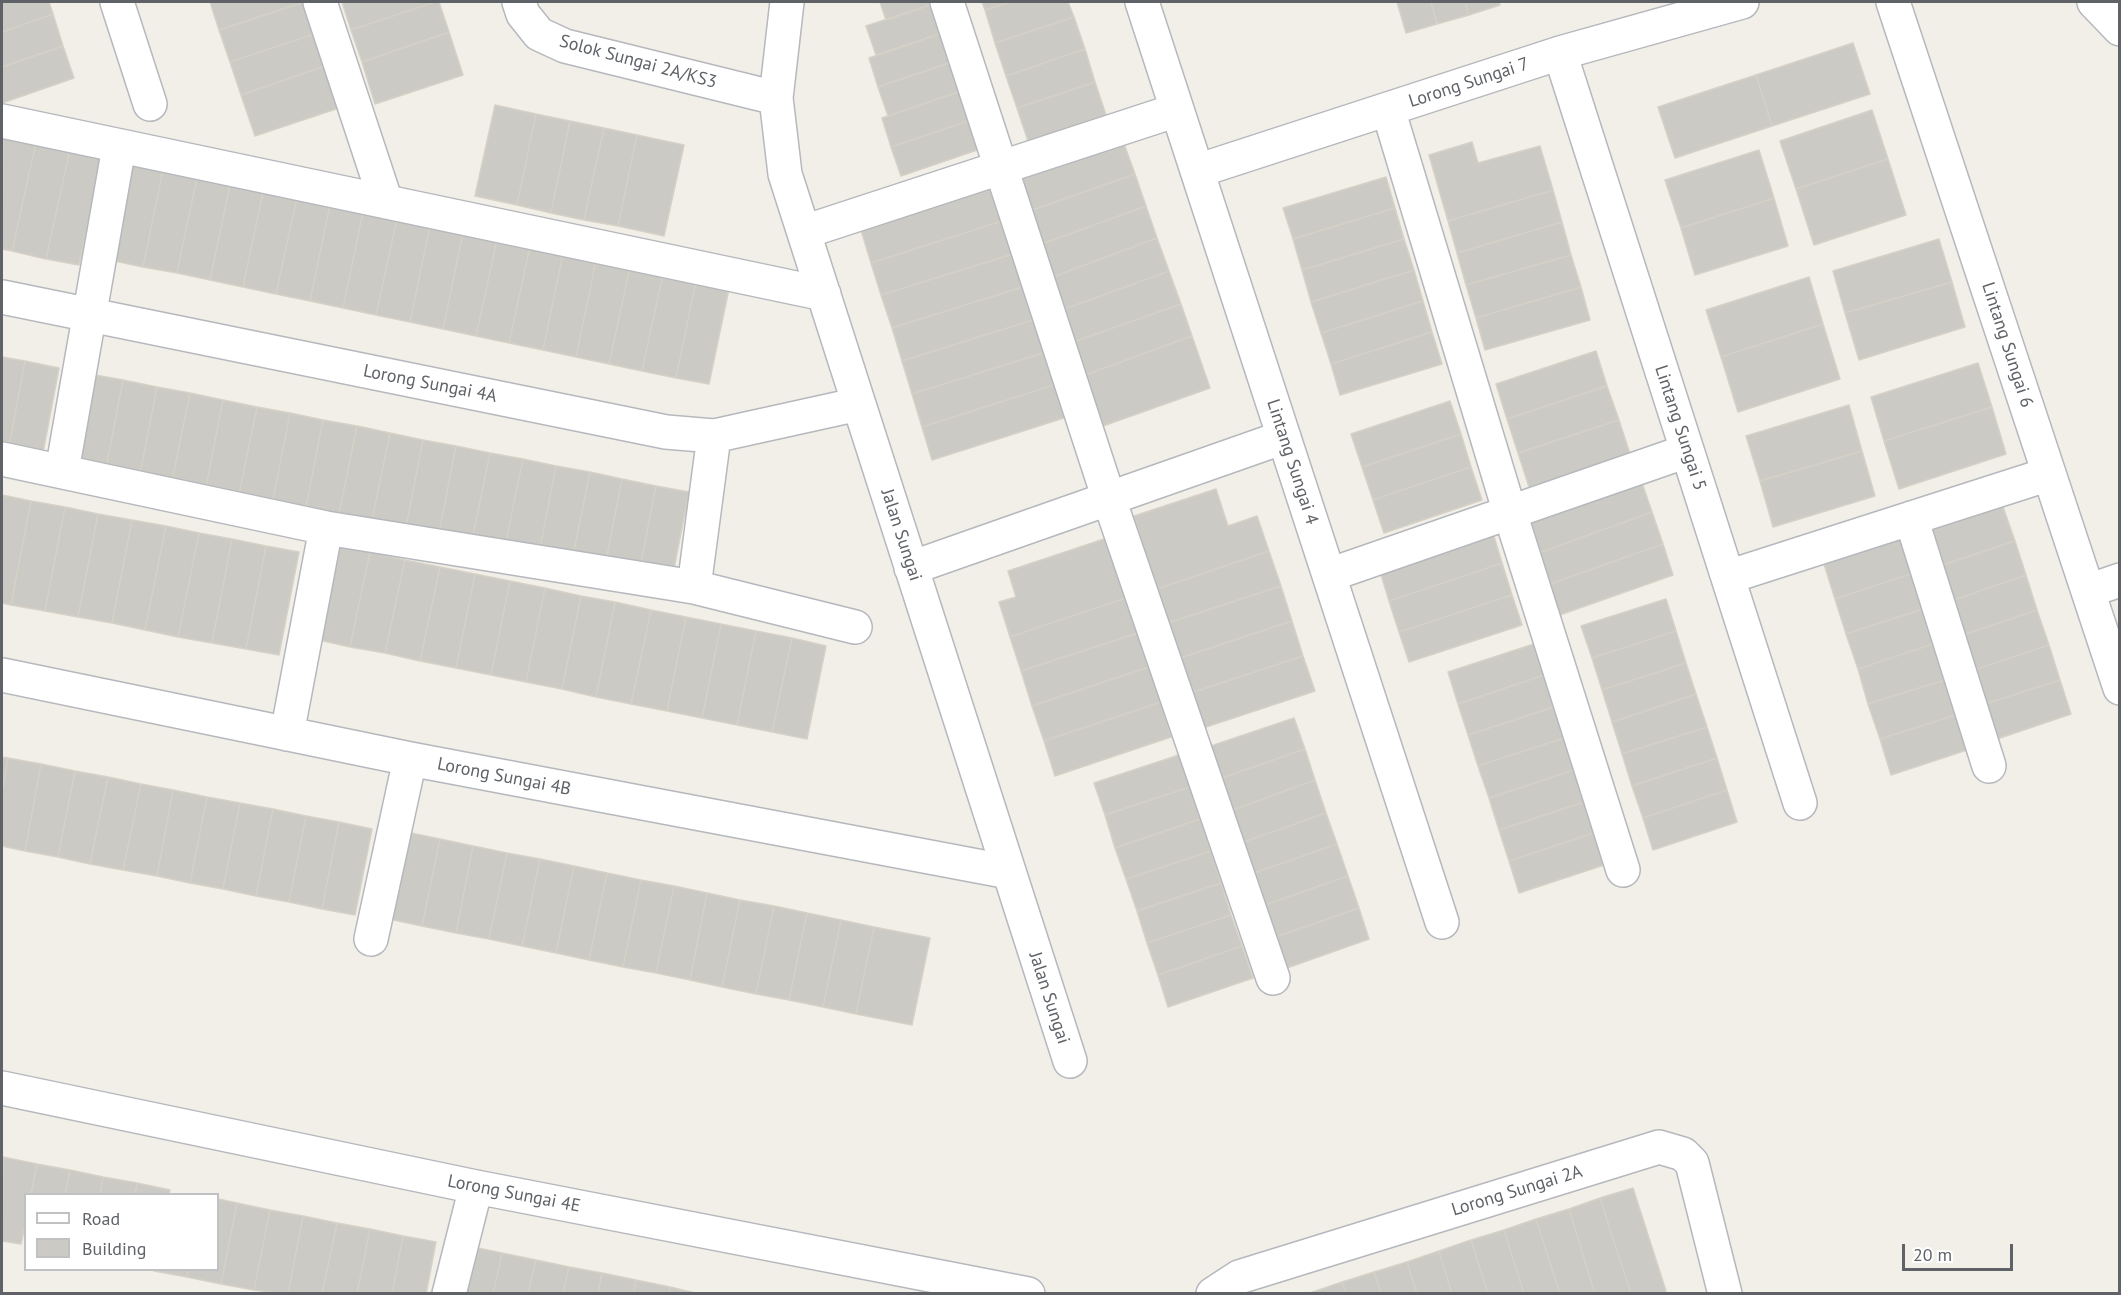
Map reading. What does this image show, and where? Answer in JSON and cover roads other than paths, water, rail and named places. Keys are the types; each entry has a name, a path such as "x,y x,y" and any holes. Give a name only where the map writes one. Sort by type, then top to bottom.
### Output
{"street":[{"path":"117,2 150,104"},
{"path":"320,2 386,202"},
{"name":"Solok Sungai 2A/KS3","path":"519,2 523,14 539,34 565,46 776,98"},
{"name":"Jalan Sungai","path":"788,2 776,98 785,174 1070,1061"},
{"path":"947,2 1109,499 1273,978"},
{"name":"Lintang Sungai 4","path":"1142,2 1442,922"},
{"name":"Lorong Sungai 7","path":"1197,171 1560,53 1742,2"},
{"name":"Lintang Sungai 6","path":"1893,2 2120,688"},
{"path":"2094,2 2120,29"},
{"name":"Lintang Sungai 5","path":"1560,53 1800,803"},
{"path":"1388,109 1510,513 1623,870"},
{"path":"804,232 1177,110"},
{"path":"2,122 824,294"},
{"path":"62,471 119,147"},
{"name":"Lorong Sungai 4A","path":"2,297 666,432 714,435 859,404"},
{"path":"694,587 714,435"},
{"path":"912,568 1284,437"},
{"path":"1329,575 1687,451"},
{"path":"2,459 326,528 694,587 855,627"},
{"path":"1728,577 2049,474"},
{"path":"1911,518 1989,766"},
{"path":"287,734 326,528"},
{"path":"2088,591 2120,580"},
{"name":"Lorong Sungai 4B","path":"2,675 410,759 1009,872"},
{"path":"371,939 410,759"},
{"name":"Lorong Sungai 4E","path":"2,1088 476,1187 1028,1293"},
{"name":"Lorong Sungai 2A","path":"1213,1293 1239,1277 1659,1147 1683,1154 1692,1163 1725,1293"},
{"path":"449,1293 476,1187"}]}
